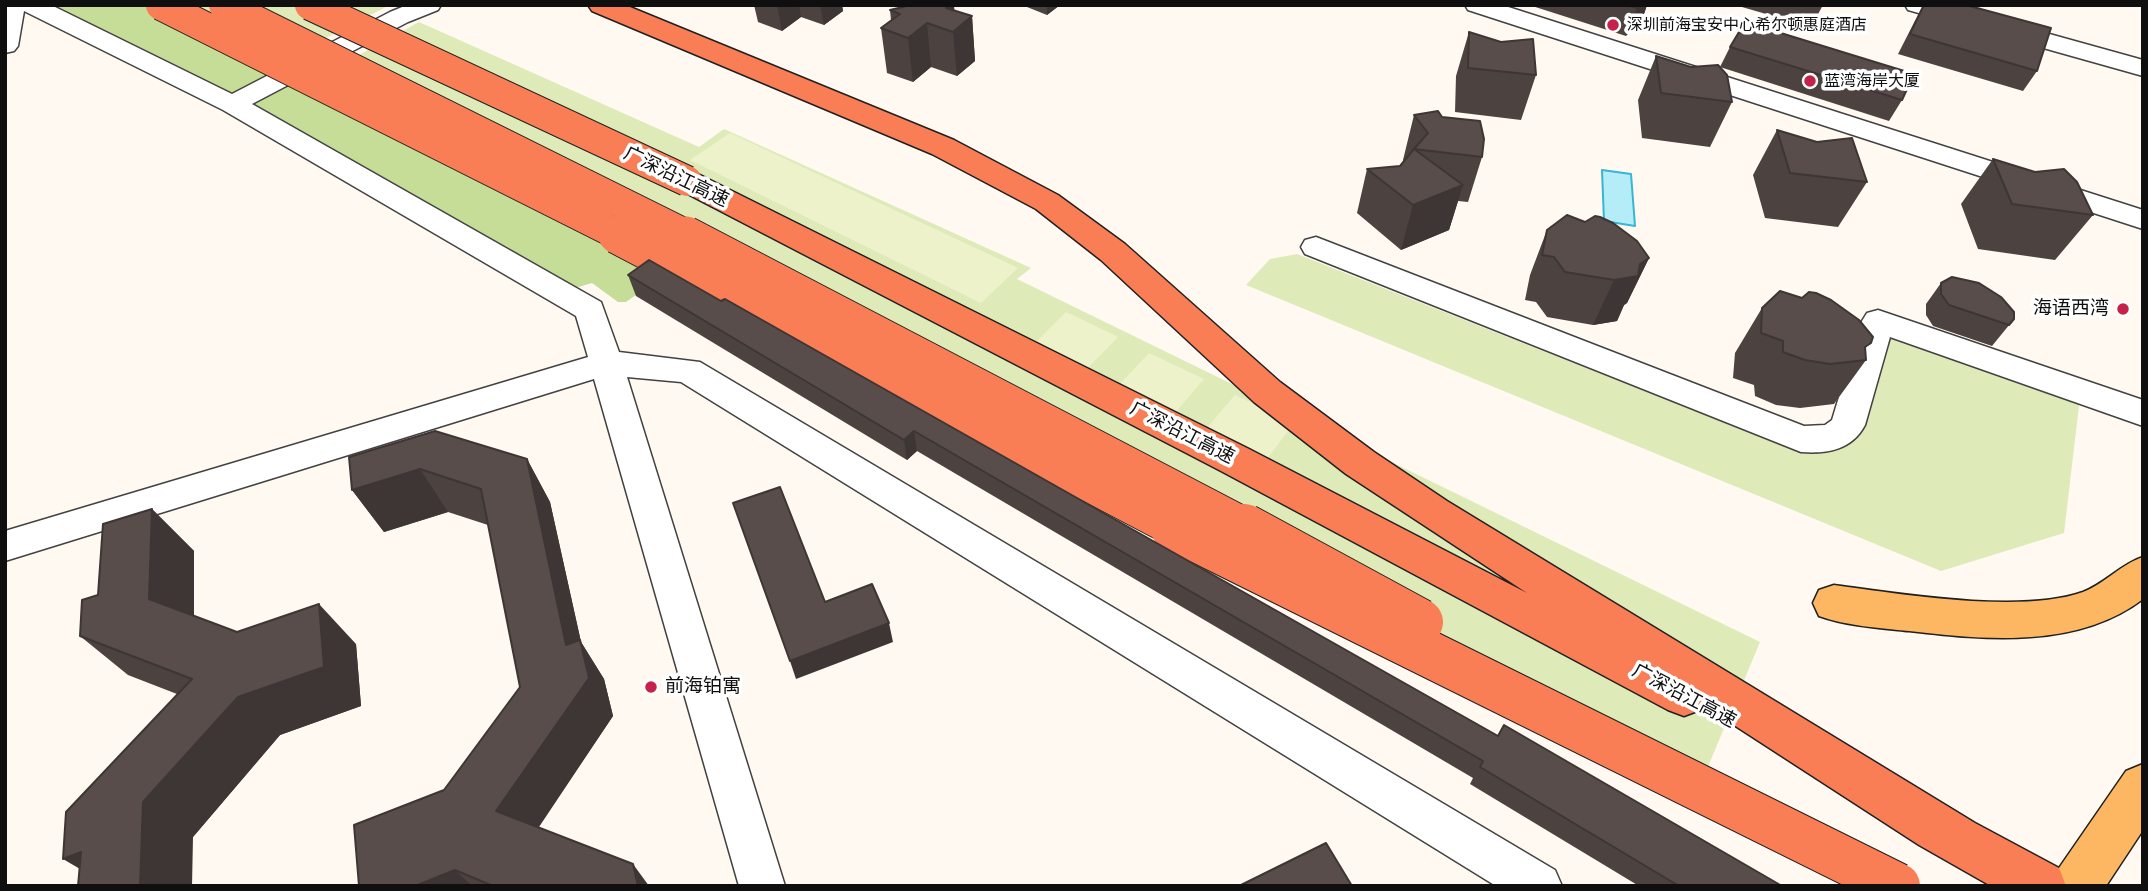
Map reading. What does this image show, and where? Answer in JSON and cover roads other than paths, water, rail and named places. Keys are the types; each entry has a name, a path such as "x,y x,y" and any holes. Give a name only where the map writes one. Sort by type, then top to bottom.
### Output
{"highway":[{"path":"162,5 555,202 1192,537 1899,886"},
{"path":"224,5 680,231 1168,484 1899,886"},
{"name":"广深沿江高速","path":"310,5 687,181 1235,460 1957,839 2041,886"},
{"path":"373,5 687,181"},
{"path":"601,5 943,148 1046,202 1113,252 1266,392 1360,463 1957,839"}],"main road":[{"path":"1834,603 1884,611 1988,618 2055,616 2082,611 2109,600 2143,574"},
{"path":"2077,886 2112,838 2143,787"}],"street":[{"path":"5,46 13,5"},
{"path":"31,5 232,104 590,310 762,886"},
{"path":"232,104 399,17 429,5"},
{"path":"1477,5 1773,113 2143,220"},
{"path":"1917,5 2143,68"},
{"path":"1316,247 1801,439 1831,438 1842,434 1848,425 1878,321 2143,413"},
{"path":"5,546 607,363 688,371 1539,886"}],"water":[{"path":"1602,170 1631,174 1635,226 1604,221"}],"place":[{"name":"深圳前海宝安中心希尔顿惠庭酒店","path":"1613,25"},
{"name":"蓝湾海岸大厦","path":"1810,81"},
{"name":"海语西湾","path":"2123,309"},
{"name":"前海铂寓","path":"651,687"}]}
